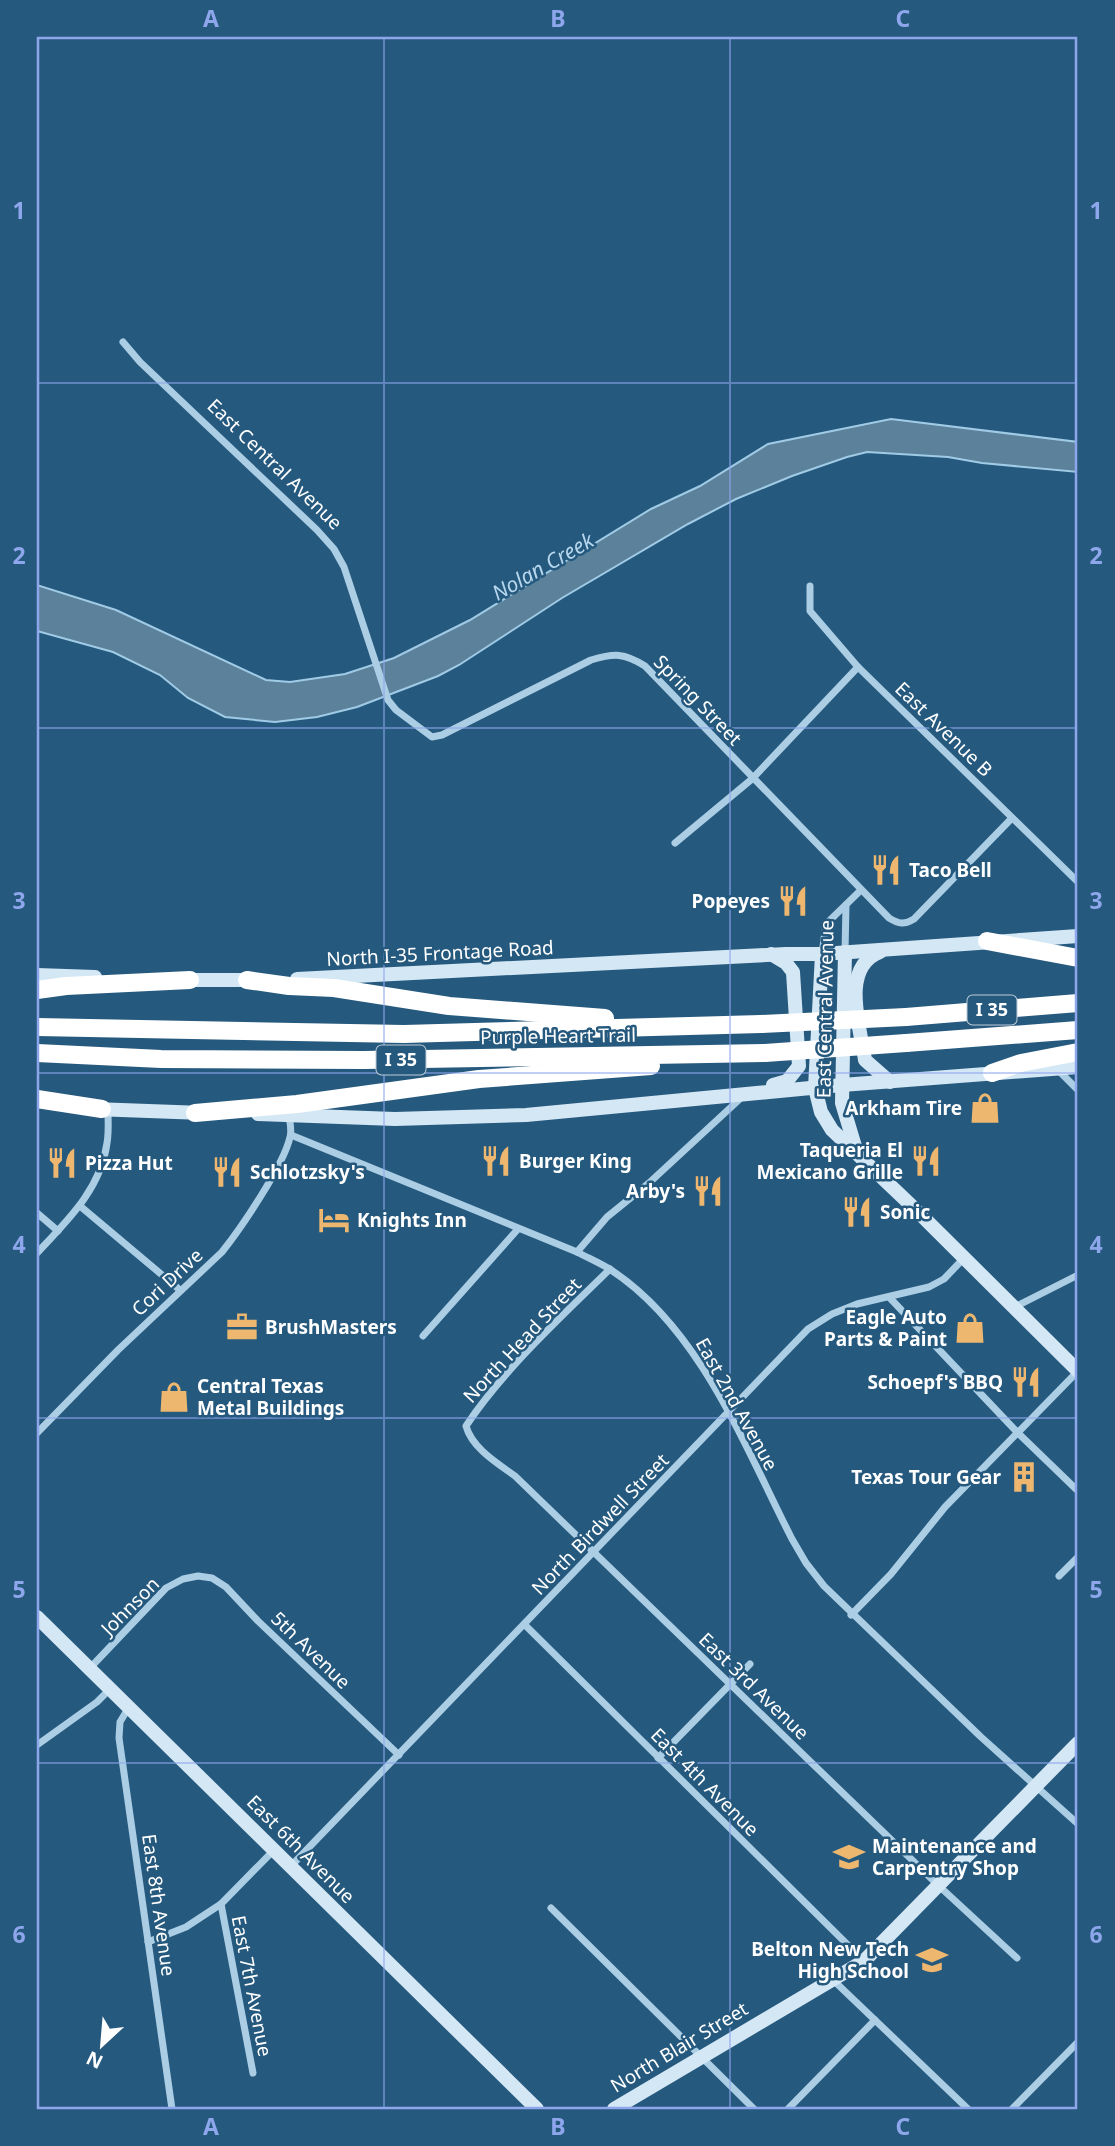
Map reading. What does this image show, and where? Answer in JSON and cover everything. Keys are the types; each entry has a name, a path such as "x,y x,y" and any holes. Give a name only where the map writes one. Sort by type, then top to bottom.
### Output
{"highway":[{"path":"987,941 1078,958"},
{"path":"37,990 66,986 190,980"},
{"path":"247,980 289,986 334,988 473,1008 702,1026"},
{"name":"Purple Heart Trail","path":"37,1027 404,1034 761,1024 906,1017 1078,1003"},
{"name":"Purple Heart Trail","path":"37,1053 161,1059 364,1060 719,1055 1078,1030"},
{"path":"992,1073 1021,1063 1078,1052"},
{"path":"195,1113 297,1104 520,1075 646,1067 719,1055"},
{"path":"37,1099 105,1109"}],"main road":[{"path":"890,1082 865,1060 855,985 859,970 866,959 878,953 912,946 1078,936"},
{"name":"North I-35 Frontage Road","path":"37,975 190,980 362,977 771,954 822,954 912,946"},
{"name":"East Central Avenue","path":"845,952 842,1085 844,1111 857,1153"},
{"path":"745,1094 787,1081 799,1066 793,972 786,963 771,954"},
{"name":"East Central Avenue","path":"822,954 816,1088 821,1112 832,1130 1078,1371"},
{"path":"37,1108 395,1119 499,1116 584,1111 842,1085 1078,1067"},
{"name":"East 6th Avenue","path":"37,1617 537,2109"},
{"name":"North Blair Street","path":"614,2109 864,1961 1078,1743"}],"street":[{"name":"East Central Avenue","path":"123,342 140,362 307,520 334,549 351,585 388,699 396,710 432,737"},
{"name":"East Avenue B","path":"810,586 810,611 858,667 1078,882"},
{"name":"Spring Street","path":"432,737 442,735 591,660 610,654 629,656 645,666 861,890 895,921 905,924 914,919 1012,818"},
{"path":"675,843 752,779 858,667"},
{"name":"East Central Avenue","path":"822,954 826,924 861,890"},
{"name":"East Central Avenue","path":"845,952 846,905"},
{"path":"1057,1069 1078,1090"},
{"name":"North Head Street","path":"578,1252 607,1217 649,1183 745,1094"},
{"path":"37,1253 80,1206 97,1180 107,1143 105,1109"},
{"path":"289,1115 291,1135"},
{"name":"East 2nd Avenue","path":"291,1135 578,1252 631,1284 674,1327 696,1357 806,1563 851,1615 1078,1824"},
{"name":"Cori Drive","path":"37,1433 118,1350 208,1266 234,1236 285,1153 291,1135"},
{"path":"80,1206 180,1290"},
{"path":"37,1213 58,1231"},
{"path":"423,1336 518,1229"},
{"name":"North Birdwell Street","path":"291,1866 808,1329 832,1314 857,1304 929,1287 944,1279 965,1258"},
{"name":"North Head Street","path":"469,1437 466,1426 477,1410 543,1335 610,1269"},
{"path":"1015,1307 1078,1275"},
{"path":"889,1297 1017,1432 1078,1491"},
{"path":"851,1615 891,1574 945,1507 1078,1371"},
{"name":"East 3rd Avenue","path":"469,1437 515,1476 595,1552 730,1685 1017,1958"},
{"path":"1059,1576 1078,1557"},
{"name":"Johnson","path":"90,1668 166,1588 183,1579 198,1576"},
{"name":"5th Avenue","path":"198,1576 212,1578 226,1587 258,1622 399,1755"},
{"name":"East 4th Avenue","path":"524,1625 864,1961"},
{"path":"658,1758 750,1664"},
{"path":"37,1745 97,1702 110,1689"},
{"name":"East 8th Avenue","path":"129,1707 120,1723 119,1738 172,2109"},
{"path":"148,1942 186,1927 221,1905 274,1849"},
{"name":"East 7th Avenue","path":"221,1905 253,2073"},
{"path":"551,1908 754,2109"},
{"path":"832,1979 968,2109"},
{"path":"788,2109 875,2020"},
{"path":"1012,2109 1078,2042"}],"water":[{"path":"891,419 1078,442 1078,472 948,457 867,452 847,457 736,499 688,524 562,598 438,676 357,707 317,717 275,722 225,717 188,698 160,675 113,652 37,631 37,585 116,610 266,680 290,682 345,674 394,658 470,620 651,509 700,486 768,444"}],"place":[{"name":"Taco Bell","path":"886,870"},
{"name":"Popeyes","path":"793,901"},
{"name":"Arkham Tire","path":"985,1108"},
{"name":"Burger King","path":"496,1161"},
{"name":"Taqueria El Mexicano Grille","path":"926,1161"},
{"name":"Pizza Hut","path":"62,1163"},
{"name":"Schlotzsky's","path":"227,1172"},
{"name":"Arby's","path":"708,1191"},
{"name":"Sonic","path":"857,1212"},
{"name":"Knights Inn","path":"334,1220"},
{"name":"BrushMasters","path":"242,1327"},
{"name":"Eagle Auto Parts & Paint","path":"970,1328"},
{"name":"Schoepf's BBQ","path":"1026,1382"},
{"name":"Central Texas Metal Buildings","path":"174,1397"},
{"name":"Texas Tour Gear","path":"1024,1477"},
{"name":"Maintenance and Carpentry Shop","path":"849,1857"},
{"name":"Belton New Tech High School","path":"932,1960"}],"water label":[{"name":"Nolan Creek","path":"543,567"}]}
